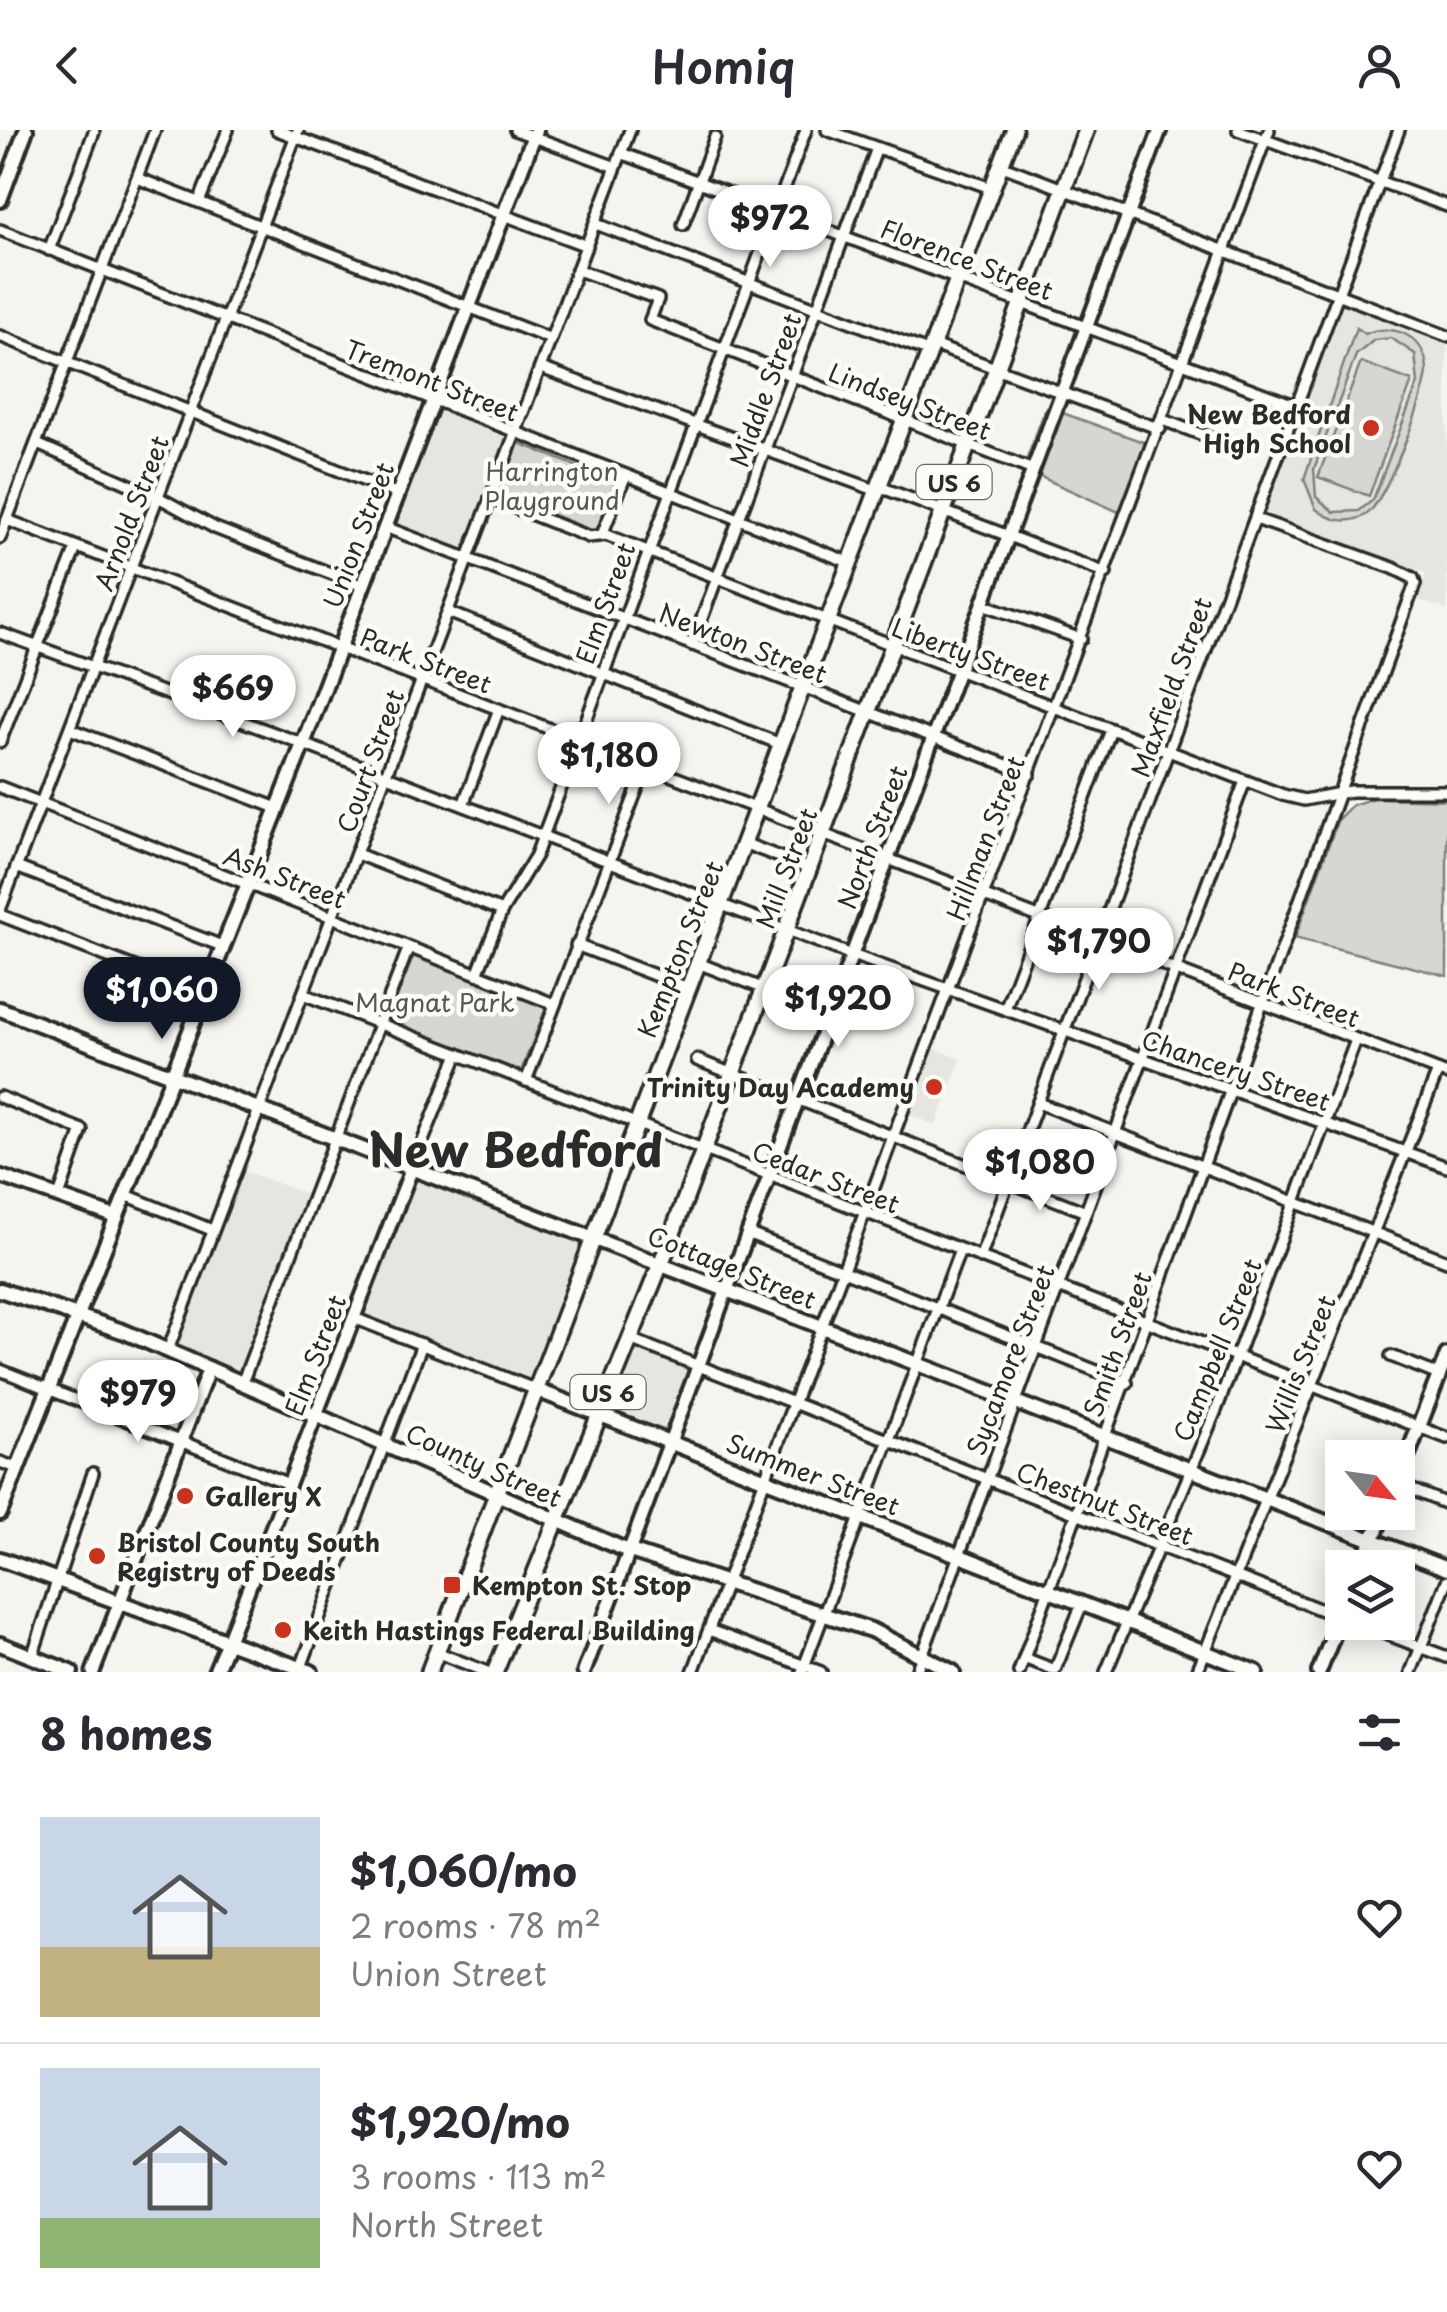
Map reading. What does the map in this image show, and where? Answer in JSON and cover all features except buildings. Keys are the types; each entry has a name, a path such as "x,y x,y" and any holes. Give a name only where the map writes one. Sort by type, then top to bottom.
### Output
{"main road":[{"path":"0,200 4,178 26,130"},
{"name":"Kempton Street","path":"430,1672 1014,130"},
{"name":"Mill Street","path":"495,1672 661,1263 1086,130"},
{"name":"Union Street","path":"0,1513 303,744 534,133"},
{"name":"Cottage Street","path":"0,1009 727,1287 1447,1570"},
{"name":"County Street","path":"0,1290 77,1314 168,1350 555,1521 628,1550 822,1614 923,1654 954,1672"},
{"path":"1413,1440 1447,1355"},
{"name":"Summer Street","path":"534,1389 1256,1672"},
{"path":"1369,1550 1377,1530"},
{"path":"0,1559 303,1671"},
{"path":"1319,1672 1334,1640"},
{"name":"Elm Street","path":"215,1672 228,1642"},
{"path":"0,1644 71,1672"}],"street":[{"path":"0,538 155,130"},
{"path":"200,202 228,130"},
{"path":"277,130 587,246"},
{"path":"515,130 534,133 616,167"},
{"name":"Court Street","path":"168,1350 630,130"},
{"name":"Elm Street","path":"476,974 502,910 531,866 543,836 806,130"},
{"path":"827,130 991,188"},
{"name":"North Street","path":"584,1672 1160,130"},
{"path":"1238,130 1267,135 1447,206"},
{"name":"Maxfield Street","path":"980,1258 1399,130"},
{"path":"49,250 94,132"},
{"name":"Arnold Street","path":"0,912 296,134"},
{"name":"Hillman Street","path":"693,1672 1267,135"},
{"path":"683,225 715,137"},
{"name":"Middle Street","path":"692,645 876,148"},
{"name":"Florence Street","path":"621,153 1297,406"},
{"path":"1000,165 1447,336"},
{"path":"138,178 551,340"},
{"path":"596,224 817,308 1062,394 1208,438"},
{"name":"Tremont Street","path":"0,230 625,478 851,563"},
{"name":"Lindsey Street","path":"578,270 658,299 650,320 1033,470"},
{"path":"0,336 398,494"},
{"path":"541,368 1106,573"},
{"path":"37,444 158,497 215,528 363,586"},
{"path":"602,534 625,478"},
{"name":"Liberty Street","path":"490,498 586,536 602,534 1300,800 1339,792 1447,791"},
{"name":"Smith Street","path":"1019,1672 1264,1004 1413,578 1256,519"},
{"name":"Park Street","path":"7,520 1442,1072"},
{"name":"Newton Street","path":"385,527 1030,774"},
{"path":"0,742 76,548"},
{"path":"983,604 1081,639"},
{"path":"448,612 784,745"},
{"name":"Chancery Street","path":"0,633 303,744 852,955 1447,1167"},
{"path":"463,805 499,709"},
{"path":"70,730 277,808"},
{"path":"1005,1009 1111,730"},
{"path":"526,1081 646,766"},
{"name":"Sycamore Street","path":"916,1672 1245,780"},
{"name":"Ash Street","path":"0,787 554,1004"},
{"path":"746,844 810,869"},
{"path":"357,854 502,910"},
{"path":"16,867 222,946"},
{"path":"0,912 204,994"},
{"path":"576,945 688,988"},
{"path":"242,1382 408,949"},
{"path":"698,963 830,1014"},
{"name":"Cedar Street","path":"303,994 1447,1438"},
{"name":"Campbell Street","path":"1106,1672 1236,1358 1356,1040"},
{"name":"Elm Street","path":"228,1642 458,1054"},
{"path":"697,1060 1086,1212"},
{"name":"Willis Street","path":"1197,1672 1406,1151 1442,1072"},
{"path":"0,1097 82,1130 59,1196"},
{"path":"1038,1103 1447,1260"},
{"path":"0,1176 116,1217"},
{"path":"126,1195 212,1230"},
{"path":"747,1233 1126,1383"},
{"path":"804,1669 960,1250"},
{"name":"Summer Street","path":"354,1318 534,1389"},
{"name":"Chestnut Street","path":"630,1339 1325,1610"},
{"path":"303,1671 422,1344"},
{"path":"1391,1356 1439,1374"},
{"path":"93,1672 210,1368"},
{"path":"0,1370 289,1484"},
{"path":"0,1462 18,1468"},
{"path":"32,1657 94,1474"},
{"path":"1415,1490 1447,1504"},
{"path":"1411,1672 1447,1581"},
{"path":"1024,1658 1058,1671 1082,1604"},
{"path":"709,1630 804,1669 821,1672"},
{"name":"Chestnut Street","path":"1404,1640 1447,1658"},
{"path":"436,1652 487,1672"}],"shaded area":[{"name":"New Bedford High School","path":"1343,305 1444,344 1447,338 1447,610 1417,599 1426,573 1264,513"},
{"path":"437,410 507,438 463,550 393,523"},
{"name":"Trinity Day Academy","path":"933,1048 961,1059 936,1125 907,1114"},
{"path":"242,1170 306,1194 238,1372 176,1344"},
{"path":"415,1177 581,1240 528,1380 361,1314"},
{"path":"633,1347 689,1369 665,1433 607,1411"}],"green space":[{"path":"1356,328 1365,334 1397,331 1414,341 1425,358 1425,382 1404,446 1375,505 1361,517 1334,519 1316,509 1304,479","holes":["1391,338 1415,354 1418,383 1373,500 1359,511 1334,512 1316,497 1314,469 1356,355 1374,340"]},
{"path":"1361,362 1412,381 1369,496 1318,477"},
{"path":"1046,407 1146,443 1121,513 1023,469"},
{"name":"Harrington Playground","path":"519,443 616,482 597,532 499,494"},
{"path":"1374,798 1447,800 1447,976 1295,938 1338,819 1352,805"},
{"name":"Magnat Park","path":"414,955 546,1008 521,1071 387,1022"}],"place":[{"name":"New Bedford High School","path":"1371,428"},
{"name":"Trinity Day Academy","path":"934,1087"},
{"name":"Gallery X","path":"185,1496"},
{"name":"Bristol County South Registry of Deeds","path":"97,1556"},
{"name":"Kempton St. Stop","path":"452,1585"},
{"name":"Keith Hastings Federal Building","path":"283,1630"}],"district":[{"name":"New Bedford","path":"516,1148"}]}
